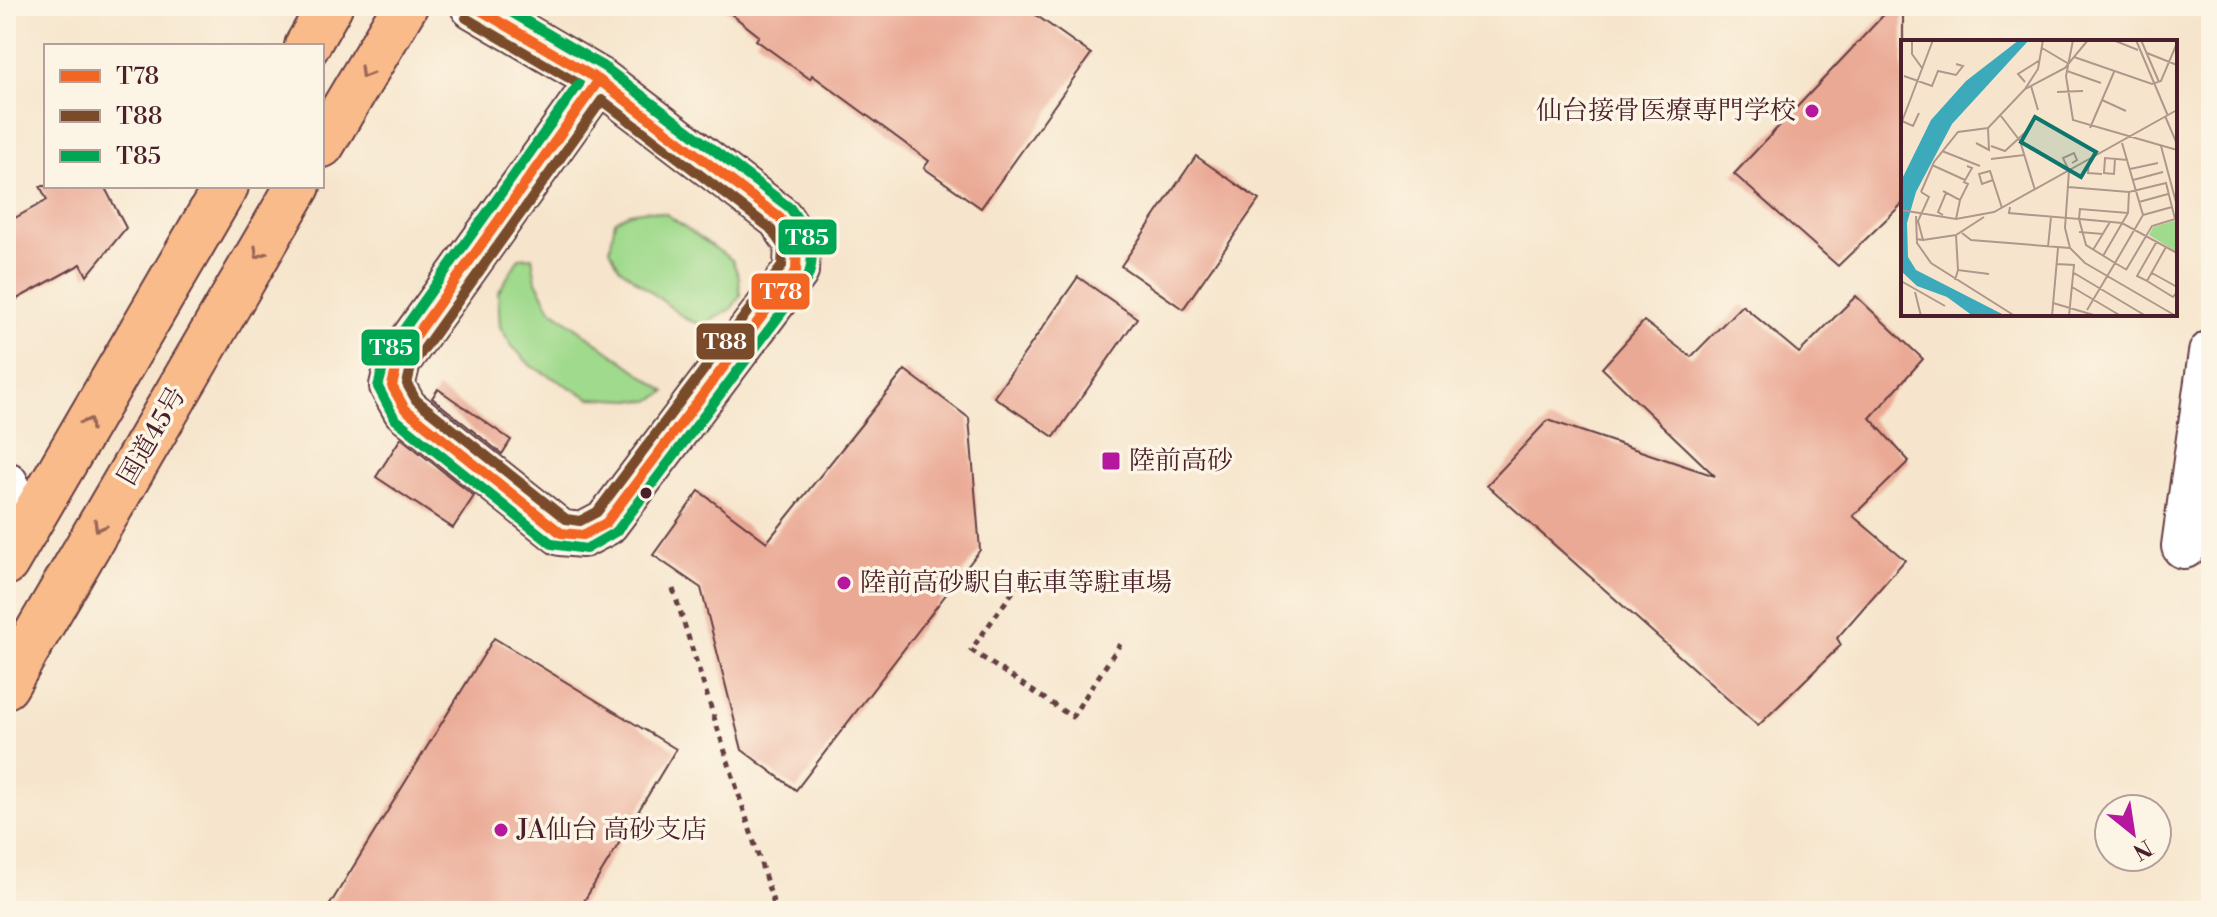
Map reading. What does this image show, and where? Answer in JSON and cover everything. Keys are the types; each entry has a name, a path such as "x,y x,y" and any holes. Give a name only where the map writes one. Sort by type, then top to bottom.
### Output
{"highway":[{"path":"308,44 330,6"},
{"path":"324,142 405,6"},
{"path":"16,546 225,188"},
{"name":"国道45号","path":"6,686 297,188"}],"street":[{"path":"473,6 599,80 780,218 797,243 796,271 606,523 583,535 561,533 405,409 392,386 398,361 599,80"},
{"path":"2184,546 2211,353"},
{"path":"6,484 16,546"}],"path":[{"path":"1027,572 971,650 1072,717 1120,644"},
{"path":"673,589 776,911"}],"green space":[{"path":"647,210 666,214 732,260 739,277 740,296 731,309 703,325 686,319 619,267 610,249 615,221 629,213"},
{"path":"532,257 536,281 551,309 666,392 650,401 590,398 531,366 512,346 500,327 498,293 519,258"}],"building":[{"path":"721,6 1023,6 1091,54 981,208 924,168 929,161 812,75 810,79 756,40 759,36"},
{"path":"1892,6 1903,6 1901,205 1838,266 1734,174"},
{"path":"1196,156 1259,200 1183,309 1121,266"},
{"path":"40,186 105,188 126,228 87,276 81,264 6,305 6,223 47,200"},
{"path":"1078,277 1137,318 1054,437 994,397"},
{"path":"1856,296 1923,359 1870,418 1909,461 1853,516 1905,560 1837,638 1841,645 1758,726 1487,485 1548,420 1715,476 1602,368 1644,321 1691,357 1742,305 1799,353"},
{"name":"陸前高砂駅自転車等駐車場","path":"905,370 969,418 980,550 796,790 742,750 701,588 653,555 699,491 767,542"},
{"path":"438,389 511,440 502,454 432,398"},
{"path":"401,438 474,496 453,528 376,477"},
{"name":"JA仙台 高砂支店","path":"494,638 676,749 578,911 326,911"}],"transit line":[{"name":"T78","path":"473,6 599,80"},
{"name":"T85","path":"501,6 606,68"},
{"name":"T88","path":"466,18 579,84"},
{"name":"T85","path":"579,84 387,353 378,387 395,419 552,544 586,549 617,531 807,279 812,259 806,233 790,208 607,69"},
{"name":"T78","path":"599,80 780,218 797,243 796,271 606,523 583,535 561,533 405,409 392,386 398,361 599,80"},
{"name":"T88","path":"602,100 770,228 783,247 782,266 597,512 580,521 566,519 416,400 407,384 411,367 602,100"}],"place":[{"name":"仙台接骨医療専門学校","path":"1812,111"},
{"name":"陸前高砂","path":"1111,461"},
{"name":"陸前高砂駅自転車等駐車場","path":"844,583"},
{"name":"JA仙台 高砂支店","path":"501,830"}]}
